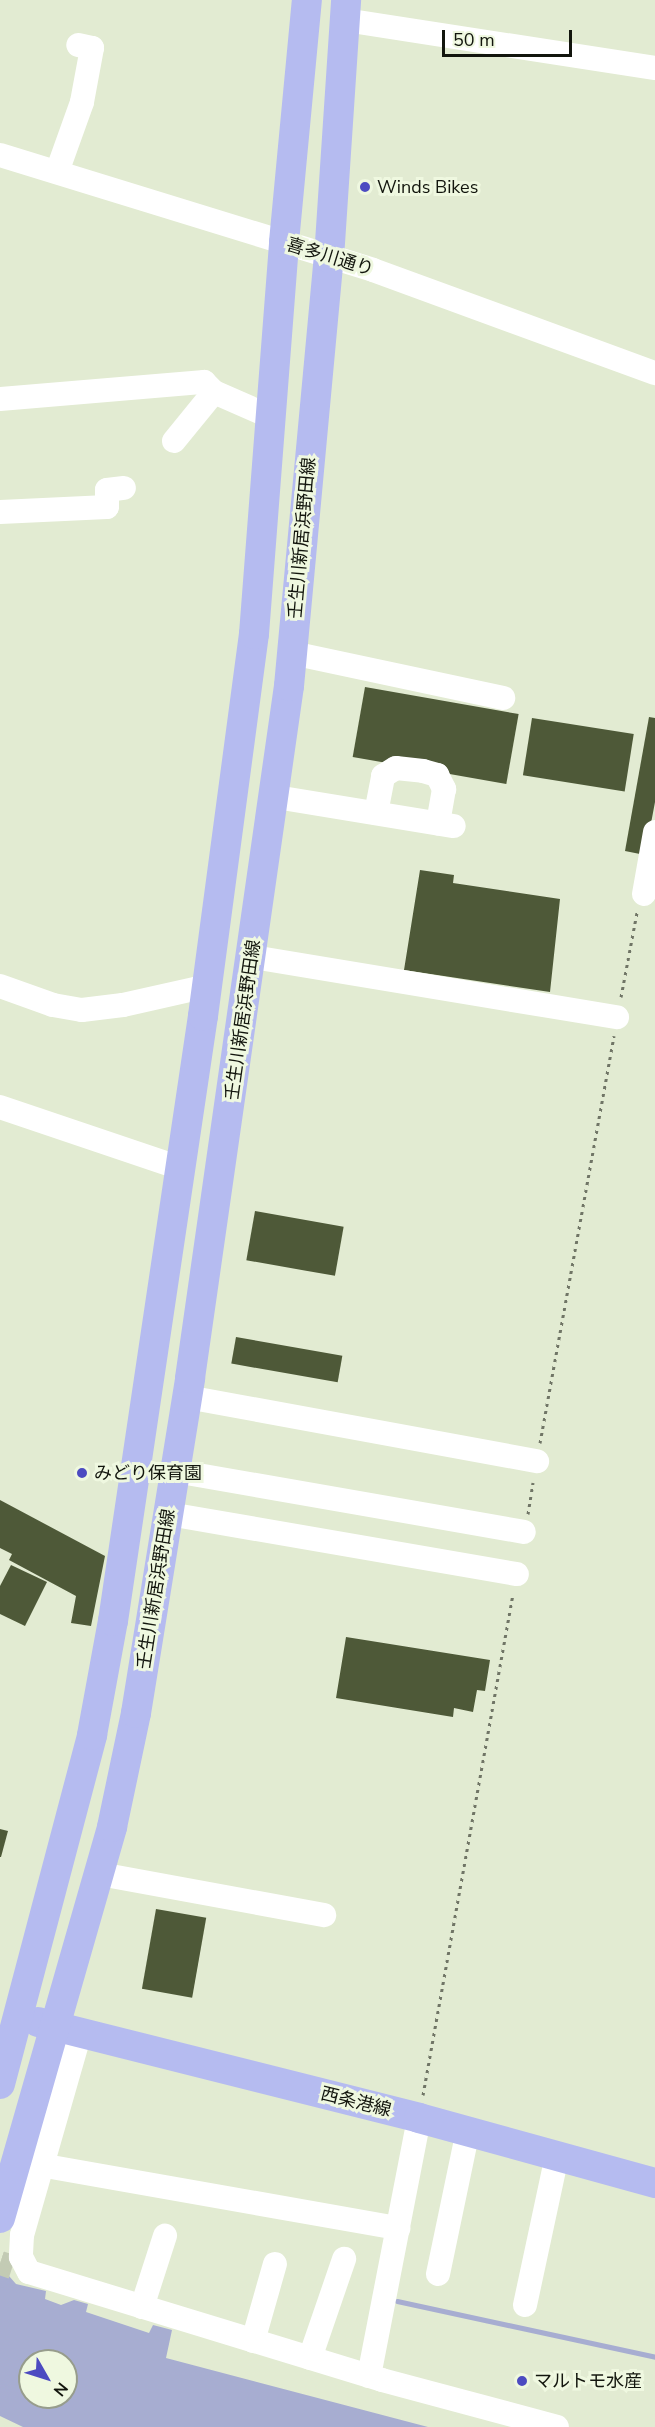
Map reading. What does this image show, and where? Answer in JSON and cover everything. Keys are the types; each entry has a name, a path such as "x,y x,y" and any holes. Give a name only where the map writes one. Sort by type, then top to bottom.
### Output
{"main road":[{"name":"壬生川新居浜野田線","path":"0,2084 9,2015 92,1735 113,1621 207,986 255,634 284,242 307,0"},
{"name":"壬生川新居浜野田線","path":"0,2218 68,2030 136,1713 169,1514 276,797 292,653 329,258 345,10"},
{"path":"9,2015 68,2030"},
{"name":"西条港線","path":"68,2030 419,2118 655,2183"}],"street":[{"path":"345,10 655,68"},
{"path":"57,172 82,102 92,48 78,45"},
{"name":"喜多川通り","path":"0,155 374,270 655,373"},
{"path":"0,399 204,382 214,392 271,417"},
{"path":"174,441 214,392"},
{"path":"0,512 106,507 106,490 124,488"},
{"path":"292,653 504,698"},
{"path":"276,797 446,825 444,789 437,775 396,768 383,776 376,813"},
{"path":"644,894 655,832"},
{"path":"252,957 617,1017"},
{"path":"0,986 53,1005 82,1010 123,1005 207,986"},
{"path":"0,1107 180,1168"},
{"path":"187,1397 537,1461"},
{"path":"175,1471 525,1532"},
{"path":"169,1514 517,1574"},
{"path":"100,1874 324,1915"},
{"path":"68,2030 40,2165 22,2235 20,2269 369,2376 557,2427"},
{"path":"369,2376 419,2118"},
{"path":"439,2274 468,2131"},
{"path":"527,2306 557,2156"},
{"path":"40,2165 398,2229"},
{"path":"142,2307 165,2236"},
{"path":"310,2358 344,2259"},
{"path":"253,2341 275,2264"}],"path":[{"path":"525,1532 636,915 644,894"},
{"path":"419,2118 517,1574"}],"water":[{"path":"0,2274 9,2276 16,2284 46,2291 45,2299 61,2305 74,2300 88,2304 86,2312 149,2333 153,2325 172,2330 166,2358 428,2427 23,2427 0,2416"}],"building":[{"path":"365,687 519,714 506,784 353,757"},
{"path":"649,717 655,718 655,802 645,855 625,851"},
{"path":"532,718 634,734 625,791 523,775"},
{"path":"420,870 454,875 453,883 560,899 550,992 404,970"},
{"path":"255,1211 344,1227 335,1276 246,1260"},
{"path":"236,1337 342,1356 338,1382 231,1364"},
{"path":"0,1500 105,1556 91,1626 71,1623 76,1596 9,1560 12,1554 0,1548"},
{"path":"11,1565 47,1582 25,1626 0,1614 0,1586"},
{"path":"346,1637 490,1660 485,1691 477,1690 473,1712 454,1708 453,1717 336,1698"},
{"path":"0,1829 8,1831 1,1857 0,1857"},
{"path":"156,1909 206,1918 192,1998 142,1989"}],"waterway":[{"path":"397,2301 655,2357"}],"tunnel":[{"path":"0,2263 12,2267"}],"place":[{"name":"Winds Bikes","path":"365,187"},
{"name":"みどり保育園","path":"82,1473"},
{"name":"マルトモ水産","path":"522,2381"}]}
